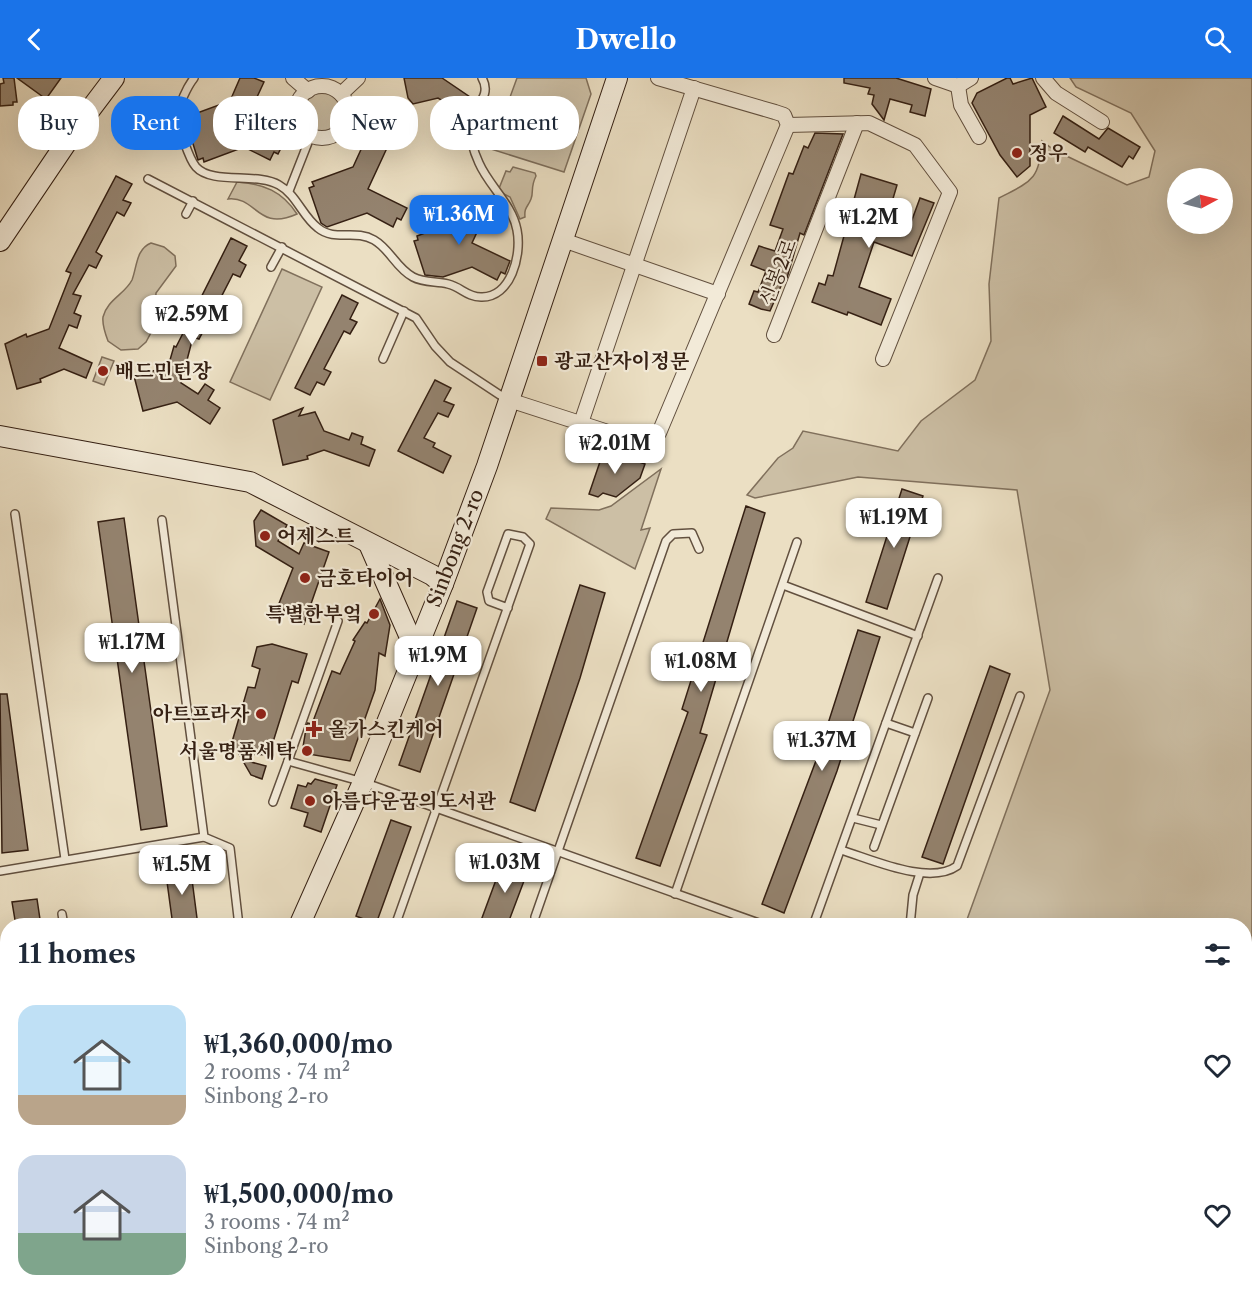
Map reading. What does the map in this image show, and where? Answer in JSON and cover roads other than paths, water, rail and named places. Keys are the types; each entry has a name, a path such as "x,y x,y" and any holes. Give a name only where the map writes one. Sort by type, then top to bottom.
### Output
{"street":[{"path":"0,242 19,217 77,127 114,78"},
{"path":"293,78 308,91"},
{"path":"341,94 358,78"},
{"name":"Sinbong 2-ro","path":"303,918 363,782 443,584 509,400 617,78"},
{"path":"509,400 642,442 651,441 659,434 788,125 784,115 658,78"},
{"path":"935,78 958,86"},
{"path":"958,86 971,78"},
{"path":"1042,78 1056,93 1102,122"},
{"path":"303,96 319,86 327,86 341,94 348,110 343,127 328,137 318,136"},
{"path":"958,86 961,105 979,137"},
{"path":"581,423 633,262 694,87"},
{"name":"신봉2로","path":"774,335 857,123"},
{"path":"788,125 868,123 915,145 950,192 883,359"},
{"path":"563,240 633,262 718,294"},
{"path":"0,436 250,482 432,575 443,584"},
{"path":"369,544 416,651"}],"lane":[{"path":"194,78 188,85 178,116 186,147 196,167 207,174 266,180 289,191 316,227 330,236 357,234 372,239 386,248 397,264 412,277 432,284 455,286 467,296 482,298 499,292 516,263 517,230 507,206 480,165 471,135 470,122 486,88 482,78"},
{"path":"289,191 305,150"},
{"path":"148,178 416,318 435,346 450,362 509,400"},
{"path":"186,214 193,201"},
{"path":"271,267 282,247"},
{"path":"383,359 404,311"},
{"path":"15,513 65,860"},
{"path":"162,520 204,837"},
{"path":"535,917 666,540 673,534 692,533 699,549"},
{"path":"398,918 508,608 530,544 523,537 508,534 487,592 489,601 508,608"},
{"path":"675,894 797,542"},
{"path":"816,918 938,578"},
{"path":"783,585 918,636"},
{"path":"273,802 338,621"},
{"path":"841,850 920,873 949,872 957,866 1020,696"},
{"path":"874,847 928,698"},
{"path":"886,723 915,733"},
{"path":"288,761 363,782 744,918"},
{"path":"853,818 881,825"},
{"path":"0,871 204,837 230,848 238,918"},
{"path":"911,918 920,873"},
{"path":"62,914 63,918"}],"place":[{"name":"정우","path":"1017,153"},
{"name":"광교산자이정문","path":"542,361"},
{"name":"배드민턴장","path":"103,371"},
{"name":"어제스트","path":"265,536"},
{"name":"금호타이어","path":"305,578"},
{"name":"특별한부엌","path":"374,614"},
{"name":"아트프라자","path":"261,714"},
{"name":"올가스킨케어","path":"314,729"},
{"name":"서울명품세탁","path":"307,751"},
{"name":"아름다운꿈의도서관","path":"310,801"}]}
